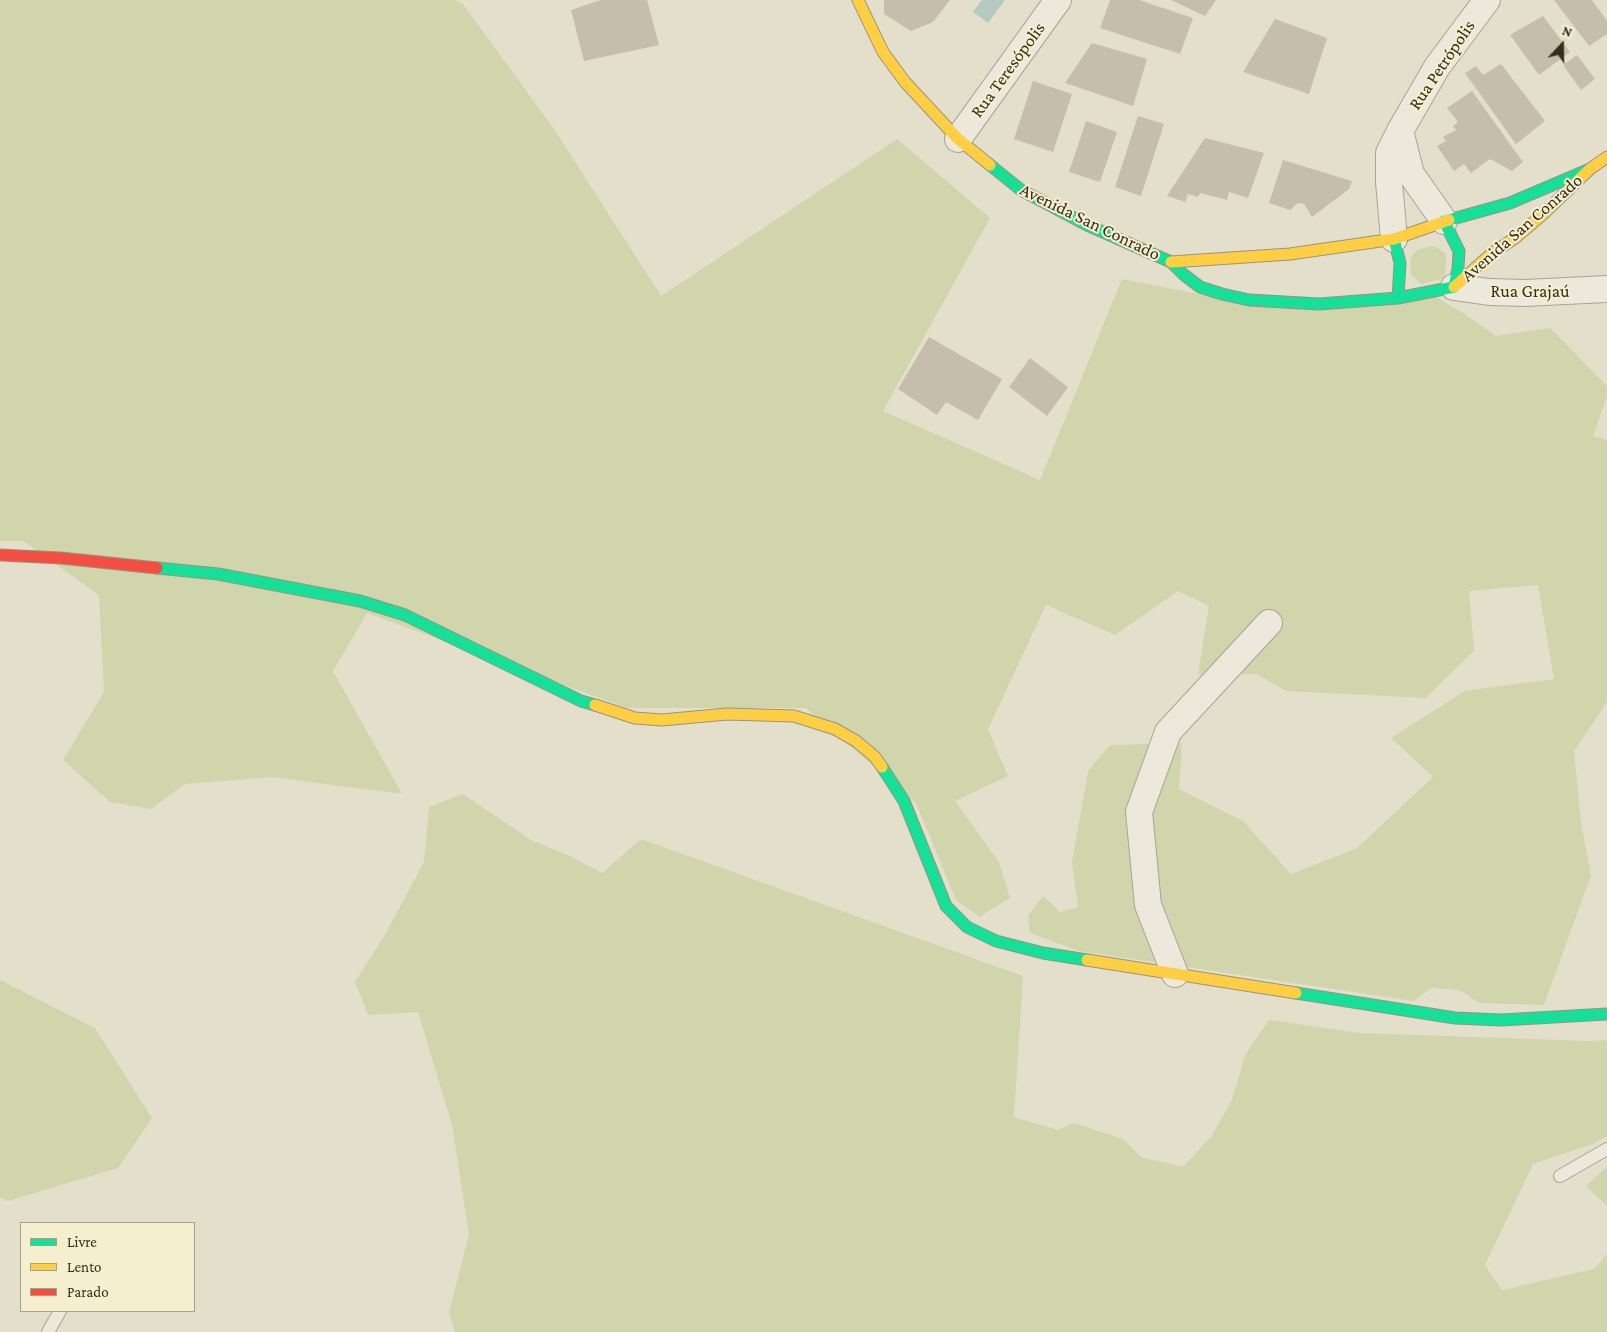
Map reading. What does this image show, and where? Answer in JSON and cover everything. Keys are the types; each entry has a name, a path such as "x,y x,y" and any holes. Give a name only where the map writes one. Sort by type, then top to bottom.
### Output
{"street":[{"name":"Avenida San Conrado","path":"858,0 883,52 905,82 958,139 1021,190 1087,225 1171,262 1200,287 1222,294 1249,300 1319,304 1398,298 1454,287 1491,254 1515,238 1542,215 1590,169"},
{"name":"Rua Teresópolis","path":"958,139 1058,0"},
{"name":"Rua Petrópolis","path":"1394,239 1389,182 1389,154 1437,67 1487,0"},
{"path":"1400,131 1411,174 1444,221 1459,251 1454,287"},
{"name":"Avenida San Conrado","path":"1171,262 1282,255 1394,239 1444,221 1510,203 1590,169 1607,158"},
{"path":"1394,239 1400,263 1398,298"},
{"name":"Rua Grajaú","path":"1454,287 1489,292 1525,293 1607,289"},
{"path":"0,555 61,558 218,574 360,601 405,615 582,701 635,718 662,720 727,714 775,714 794,716 835,728 856,741 875,757 904,801 946,906 967,927 996,941 1044,953 1455,1018 1501,1020 1607,1014"},
{"path":"1175,974 1148,905 1139,812 1168,732 1269,623"}],"lane":[{"path":"1560,1176 1607,1150"},
{"path":"48,1332 59,1312"}],"green space":[{"path":"0,0 455,0 463,4 554,129 661,296 897,139 990,218 883,411 1040,480 1122,279 1244,303 1427,292 1466,315 1496,336 1550,328 1607,386 1607,396 1593,436 1607,440 1607,702 1574,751 1581,823 1591,875 1544,1005 1479,1003 1460,990 1431,988 1414,1001 1079,951 1030,933 1028,916 1043,896 1060,912 1078,907 1072,863 1088,771 1110,745 1182,743 1179,789 1243,821 1291,874 1357,848 1433,777 1391,738 1465,691 1554,679 1538,585 1469,591 1474,651 1426,698 1286,691 1257,674 1198,675 1209,606 1178,591 1115,635 1046,605 988,729 1008,776 955,801 999,862 1010,898 979,917 956,900 916,803 806,708 627,708 367,613 333,671 402,794 272,777 185,784 151,809 110,802 63,760 104,692 99,595 23,541 0,541"},
{"path":"1430,246 1436,247 1446,254 1445,278 1421,284 1411,275 1410,261 1412,255 1417,250"},
{"path":"463,794 531,840 572,857 602,873 641,839 1023,976 1014,1117 1058,1130 1074,1123 1123,1139 1141,1157 1183,1167 1211,1137 1232,1100 1245,1055 1269,1020 1359,1033 1589,1041 1607,1040 1607,1136 1593,1144 1533,1164 1485,1265 1502,1290 1594,1269 1607,1254 1607,1332 455,1332 449,1313 469,1234 452,1125 418,1012 368,1015 355,982 386,933 424,862 429,807"},
{"path":"0,980 95,1028 152,1118 118,1168 8,1201 0,1198"},
{"path":"1607,1167 1607,1206 1586,1186"}],"shaded area":[{"path":"982,0 1005,0 988,23 973,12"}],"building":[{"path":"601,0 647,0 659,45 584,61 571,10"},
{"path":"884,0 950,0 933,22 911,31 884,14"},
{"path":"1110,0 1139,0 1193,18 1180,54 1100,28"},
{"path":"1171,0 1216,0 1205,16"},
{"path":"1554,0 1592,0 1607,21 1607,34 1589,46"},
{"path":"1543,16 1570,52 1539,75 1510,35"},
{"path":"1275,19 1327,38 1309,94 1243,72"},
{"path":"1092,43 1147,59 1133,106 1065,83"},
{"path":"1577,55 1595,79 1581,90 1563,65"},
{"path":"1501,64 1545,121 1516,144 1465,73 1476,66 1483,75"},
{"path":"1033,81 1072,94 1053,152 1014,139"},
{"path":"1472,91 1523,162 1512,171 1490,159 1471,173 1464,164 1454,171 1437,146 1446,141 1443,137 1456,130 1453,126 1458,122 1447,108"},
{"path":"1138,116 1164,124 1141,196 1115,187"},
{"path":"1086,121 1117,132 1100,182 1069,172"},
{"path":"1205,138 1264,153 1248,198 1229,192 1227,200 1200,193 1198,197 1188,194 1185,202 1167,196"},
{"path":"1283,160 1352,181 1349,189 1312,217 1304,204 1298,203 1290,210 1269,203"},
{"path":"929,337 1002,379 978,420 946,402 937,415 898,389"},
{"path":"1030,358 1068,387 1047,416 1009,387"}],"traffic: fast":[{"path":"990,165 1021,190 1087,225 1171,262 1200,287 1222,294 1249,300 1319,304 1398,298 1454,287"},
{"path":"1449,220 1510,203 1590,169"},
{"path":"1444,221 1459,251 1454,287"},
{"path":"1394,239 1400,263 1398,298"},
{"path":"157,568 218,574 360,601 405,615 581,701 595,705"},
{"path":"882,767 904,801 946,906 967,927 996,941 1043,953 1087,960"},
{"path":"1296,993 1455,1018 1501,1020 1607,1014"}],"traffic: slow":[{"path":"858,0 883,52 905,82 958,139 990,165"},
{"path":"1454,287 1491,254 1515,238 1590,169 1607,157"},
{"path":"1171,262 1290,254 1394,239 1449,220"},
{"path":"595,705 635,718 662,720 727,714 794,716 835,729 856,741 875,757 882,767"},
{"path":"1087,960 1296,993"}],"traffic: jam":[{"path":"0,555 61,558 157,568"}]}
